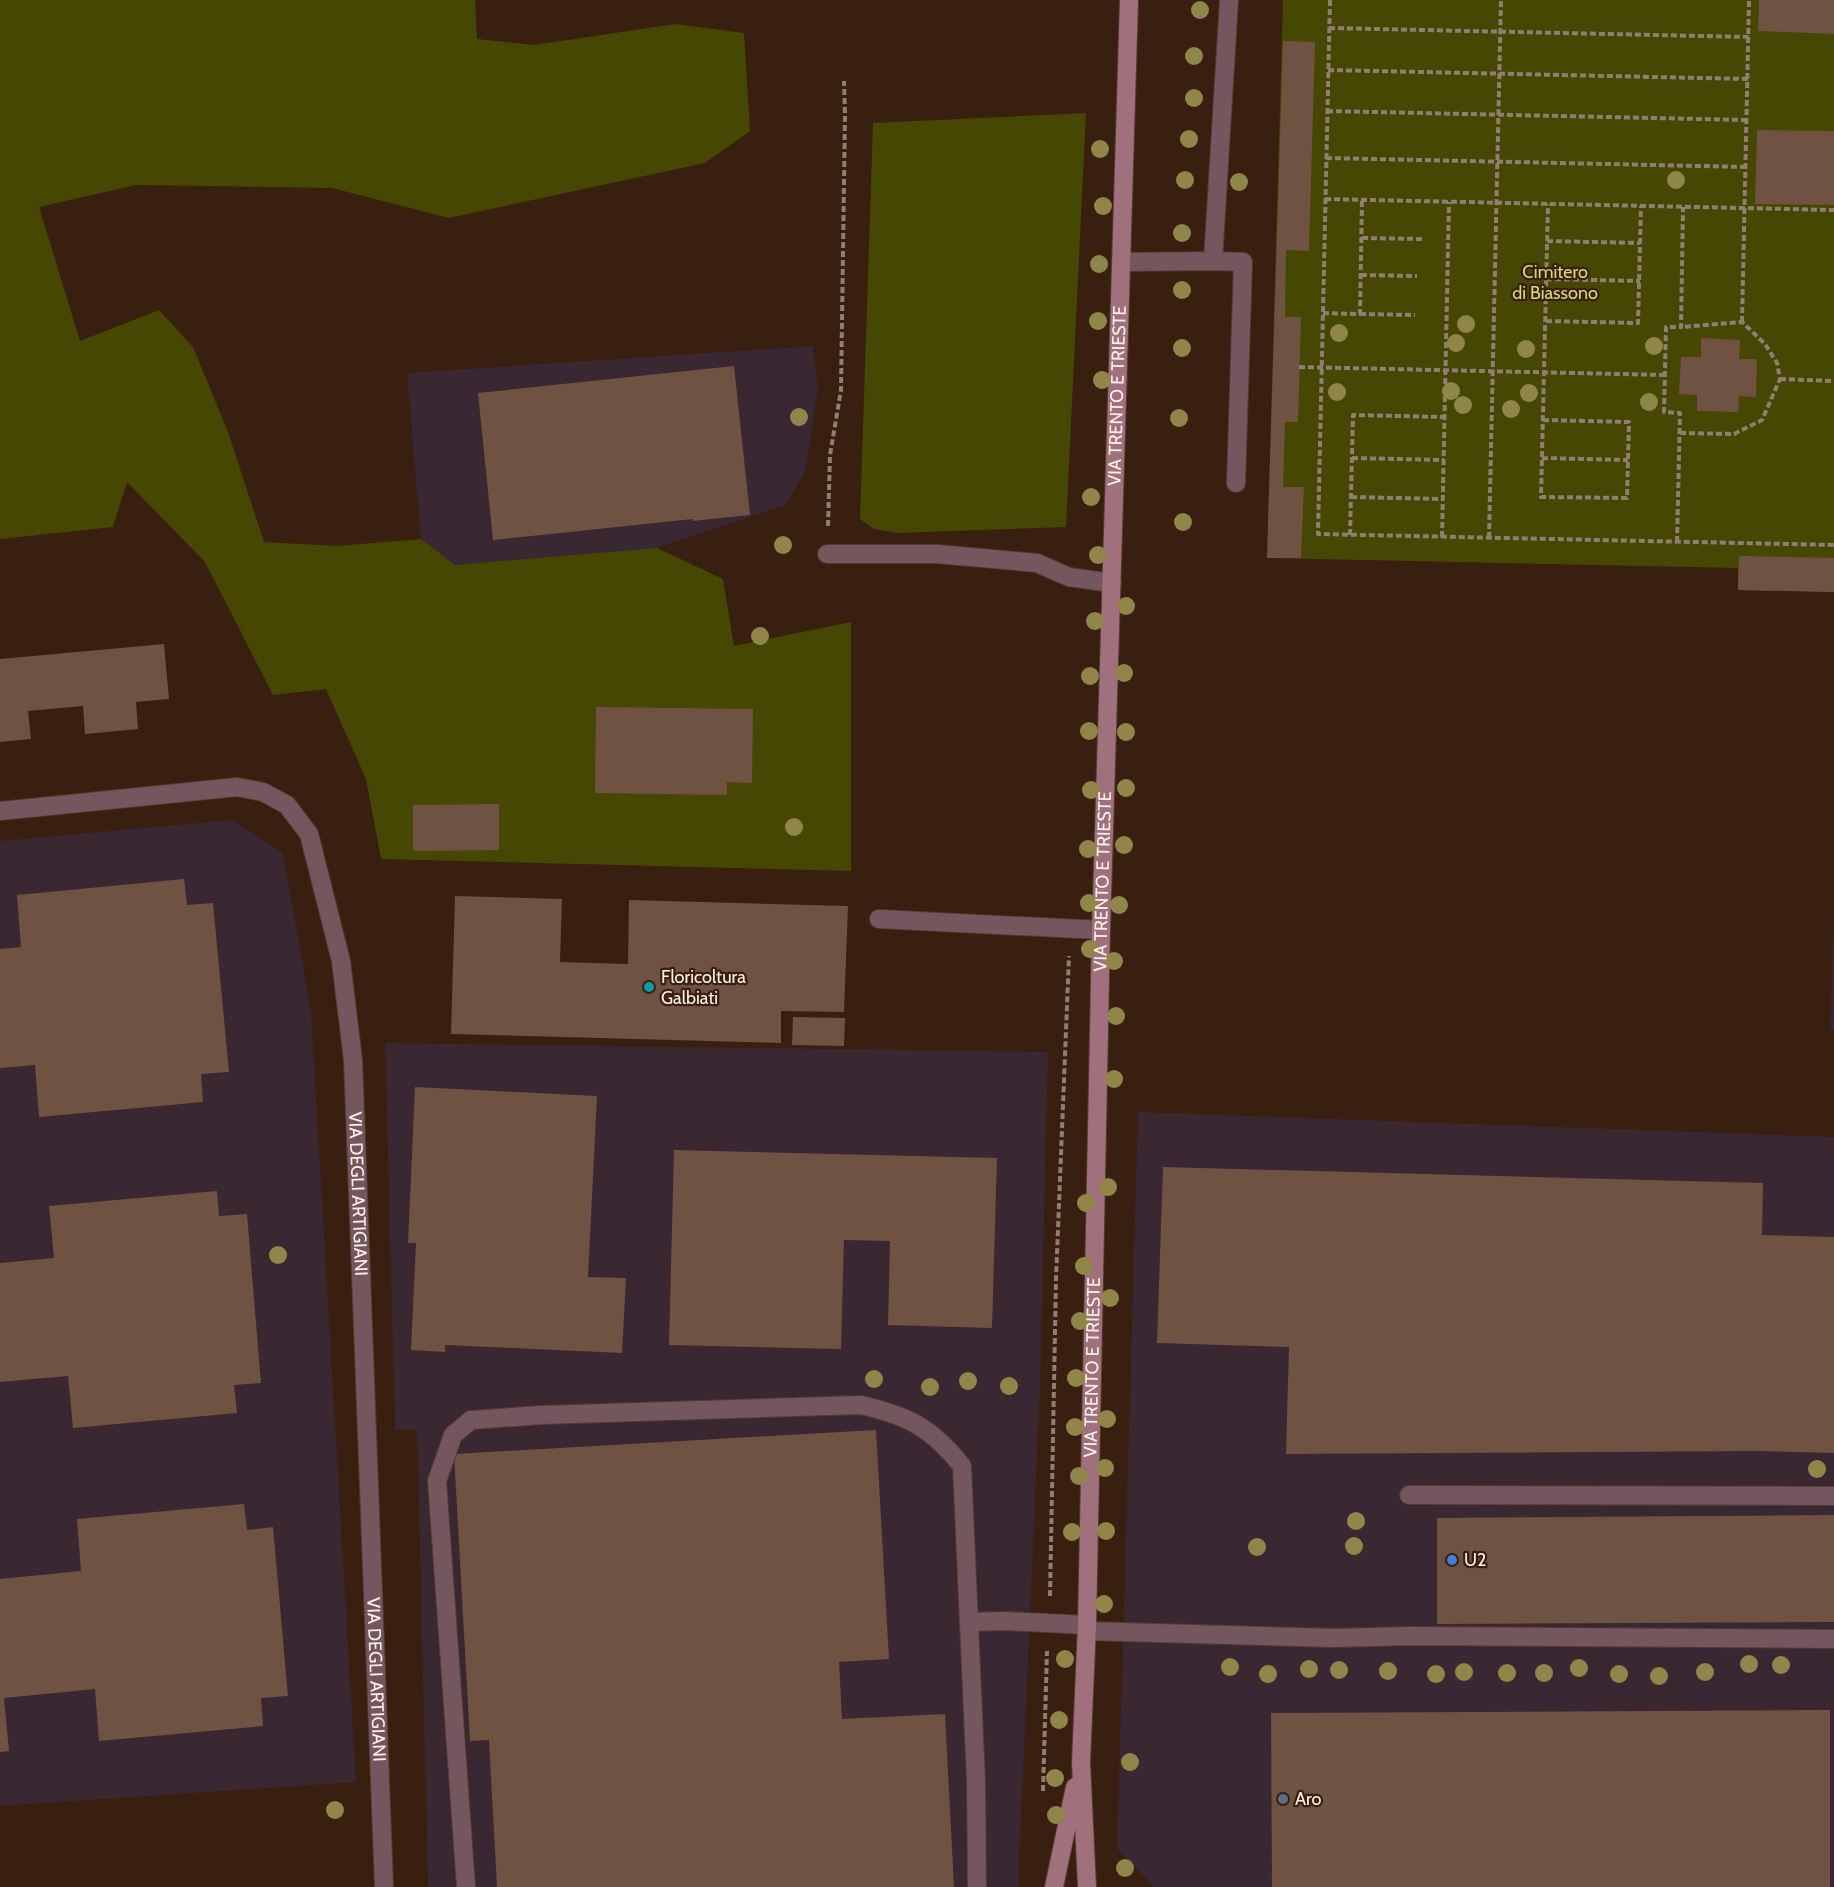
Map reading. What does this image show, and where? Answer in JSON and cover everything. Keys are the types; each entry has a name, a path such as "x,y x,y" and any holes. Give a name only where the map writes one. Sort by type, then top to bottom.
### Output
{"street":[{"name":"VIA TRENTO E TRIESTE","path":"1087,1887 1081,1762 1087,1628 1101,930 1129,0"},
{"path":"1213,261 1229,0"},
{"path":"1122,262 1243,262 1236,483"},
{"path":"827,554 937,554 1037,563 1069,577 1112,583"},
{"name":"VIA DEGLI ARTIGIANI","path":"0,811 237,787 263,792 287,805 309,834 341,962 353,1060 384,1887"},
{"path":"879,919 1101,930"},
{"path":"466,1887 437,1481 453,1435 471,1420 554,1415 861,1405 907,1418 930,1432 947,1447 962,1466 976,1780 977,1887"},
{"path":"1409,1496 1834,1496"},
{"path":"969,1622 1049,1622 1087,1628 1335,1638 1410,1636 1834,1639"},
{"name":"VIA TRENTO E TRIESTE","path":"1054,1887 1081,1762"}],"path":[{"path":"1330,0 1318,534 1834,545"},
{"path":"1489,538 1501,0"},
{"path":"1680,434 1734,434 1762,420 1780,379 1777,363 1765,344 1742,322 1749,0"},
{"path":"1329,28 1749,37"},
{"path":"1328,70 1748,79"},
{"path":"827,554 830,455 842,390 844,81"},
{"path":"1327,111 1746,120"},
{"path":"1326,158 1746,167"},
{"path":"1325,199 1834,210"},
{"path":"1360,314 1362,200"},
{"path":"1442,537 1449,202"},
{"path":"1543,420 1629,422 1628,498 1541,497 1548,204"},
{"path":"1546,321 1638,323 1641,206"},
{"path":"1681,327 1683,207"},
{"path":"1362,238 1422,239"},
{"path":"1547,241 1640,243"},
{"path":"1361,275 1417,276"},
{"path":"1546,279 1640,281"},
{"path":"1323,313 1415,315"},
{"path":"1677,542 1680,413 1664,412 1666,327 1742,322"},
{"path":"1299,367 1665,375"},
{"path":"1780,379 1834,381"},
{"path":"1350,535 1353,415 1445,417"},
{"path":"1352,458 1444,460"},
{"path":"1542,458 1628,460"},
{"path":"1351,497 1443,499"},
{"path":"1043,1795 1056,1291 1070,928"}],"shaded area":[{"path":"813,346 818,387 806,469 786,505 657,548 455,565 421,539 407,373"},
{"path":"232,820 283,853 311,1011 356,1782 0,1806 0,841"},
{"path":"1834,918 1834,1030 1830,1030"},
{"path":"385,1043 1048,1052 1040,1389 1018,1887 428,1887 417,1430 395,1430"},
{"path":"1138,1112 1834,1137 1834,1887 1154,1887 1117,1848"}],"green space":[{"path":"0,0 475,0 477,39 534,45 675,24 744,33 750,131 705,163 449,218 332,188 136,185 39,207 80,341 159,310 193,347 228,432 264,542 337,546 421,539 455,565 657,548 723,579 734,646 851,622 851,871 381,859 366,779 326,689 273,695 205,562 127,482 113,527 0,539"},
{"name":"Cimitero di Biassono","path":"1283,0 1834,0 1834,592 1738,590 1738,568 1267,558"},
{"path":"1086,113 1066,527 897,533 874,529 860,519 873,123"}],"building":[{"path":"1759,0 1834,0 1834,34 1758,31"},
{"path":"1283,41 1315,42 1309,251 1286,250 1285,317 1301,317 1298,422 1285,422 1283,487 1304,487 1301,558 1267,558"},
{"path":"1757,130 1834,131 1834,205 1755,204"},
{"path":"1701,338 1740,340 1739,359 1757,359 1756,397 1739,396 1738,412 1697,411 1697,395 1679,394 1681,357 1701,357"},
{"path":"734,366 750,515 493,540 478,393"},
{"path":"1739,556 1834,558 1834,592 1738,590"},
{"path":"164,644 169,699 136,702 138,729 85,734 83,706 28,711 31,739 0,742 0,659"},
{"path":"596,707 753,709 752,783 727,782 727,795 595,793"},
{"path":"499,804 499,850 413,851 413,805"},
{"path":"184,879 187,905 213,903 229,1072 201,1074 203,1102 39,1117 35,1065 0,1068 0,949 21,947 17,895"},
{"name":"Floricoltura Galbiati","path":"455,896 562,899 560,962 628,964 629,900 848,906 844,1012 781,1011 781,1043 451,1034"},
{"path":"793,1017 845,1018 844,1046 792,1045"},
{"path":"415,1087 597,1096 588,1277 626,1278 622,1353 445,1345 445,1352 411,1350 416,1243 408,1243"},
{"path":"674,1150 997,1158 992,1328 888,1325 890,1241 844,1240 841,1349 669,1345"},
{"path":"1163,1167 1763,1183 1762,1235 1834,1237 1834,1453 1756,1451 1286,1454 1289,1347 1157,1343"},
{"path":"217,1191 219,1216 247,1214 261,1383 234,1385 237,1413 73,1428 68,1376 0,1382 0,1263 54,1258 49,1206"},
{"path":"876,1430 889,1659 839,1662 842,1719 945,1714 954,1887 497,1887 489,1740 470,1741 454,1454"},
{"path":"244,1504 247,1530 273,1527 288,1696 261,1698 263,1726 99,1741 95,1689 4,1698 9,1751 0,1752 0,1579 81,1571 77,1519"},
{"path":"1834,1515 1834,1622 1437,1624 1437,1518"},
{"path":"1830,1710 1830,1887 1272,1887 1271,1713"}],"place":[{"name":"Floricoltura Galbiati","path":"649,987"},
{"name":"U2","path":"1452,1560"},
{"name":"Aro","path":"1283,1799"}]}
